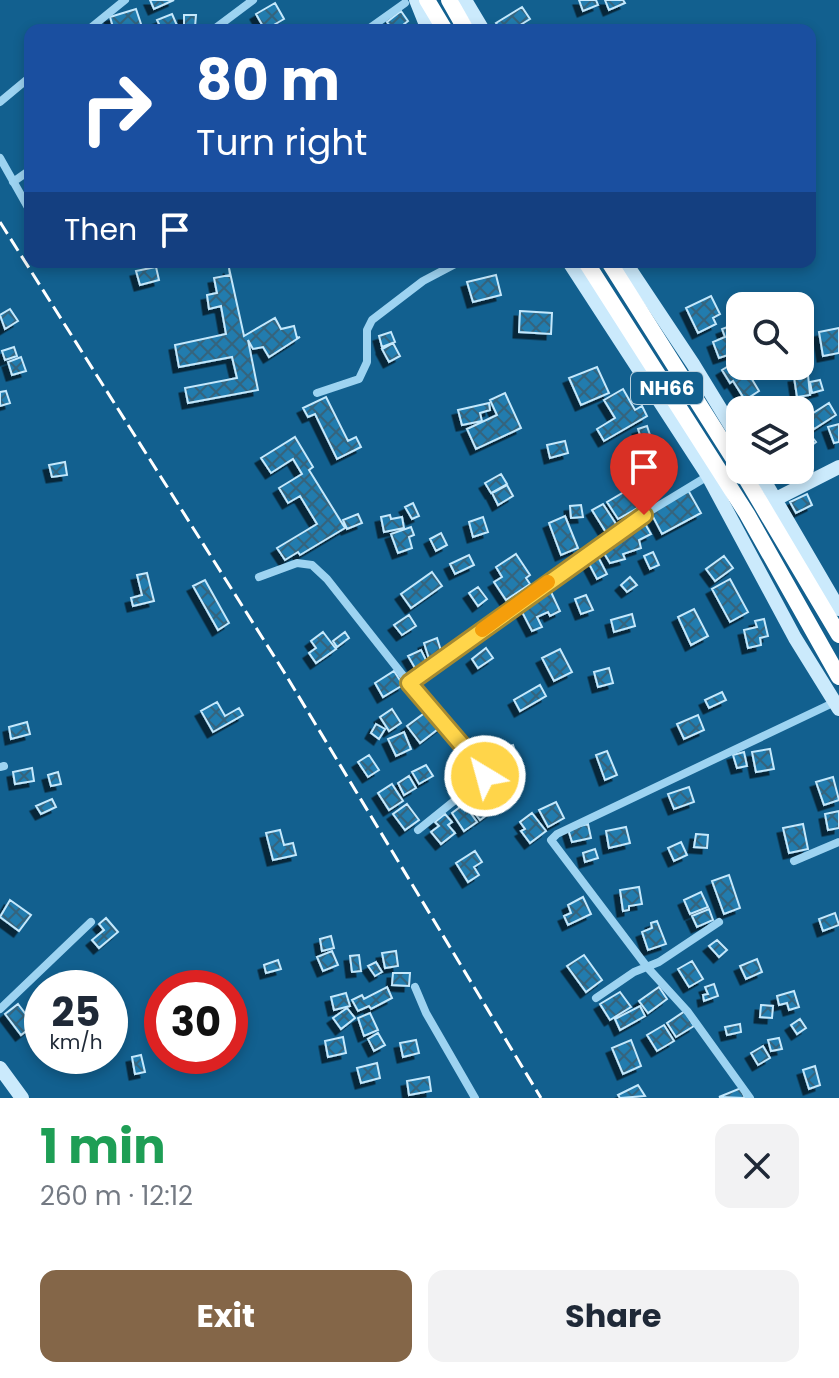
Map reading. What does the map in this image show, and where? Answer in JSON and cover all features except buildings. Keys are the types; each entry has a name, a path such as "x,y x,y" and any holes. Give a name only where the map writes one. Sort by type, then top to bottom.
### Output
{"highway":[{"path":"449,0 463,24"},
{"path":"414,1 439,24"},
{"name":"NH66","path":"590,268 839,677"},
{"name":"NH66","path":"613,268 726,447"},
{"name":"NH66","path":"753,484 769,502 839,635"}],"street":[{"path":"95,24 125,0"},
{"path":"221,24 253,0"},
{"path":"465,0 479,24"},
{"path":"377,24 414,1 425,24"},
{"path":"0,102 24,82"},
{"path":"0,158 24,201"},
{"path":"13,182 24,174"},
{"path":"317,393 359,379 367,362 367,330 372,320 423,281 448,268"},
{"path":"573,268 708,476 739,517 795,638 837,706 557,834 551,840 647,967 688,1012 750,1098"},
{"path":"629,268 726,418"},
{"path":"739,517 839,467"},
{"path":"409,683 622,528 708,476"},
{"path":"763,484 769,502 839,609"},
{"path":"259,577 297,563 312,565 327,579 479,765 485,776 418,830"},
{"path":"794,861 839,842"},
{"path":"0,1009 91,922"},
{"path":"596,998 719,922"},
{"path":"415,987 426,1013 475,1098"},
{"path":"0,1068 22,1098"}],"railway":[{"path":"0,222 24,260"},
{"path":"29,268 284,672 541,1098"}],"slow traffic":[{"path":"482,630 548,582"}],"route":[{"path":"485,776 409,683 644,515"}]}
